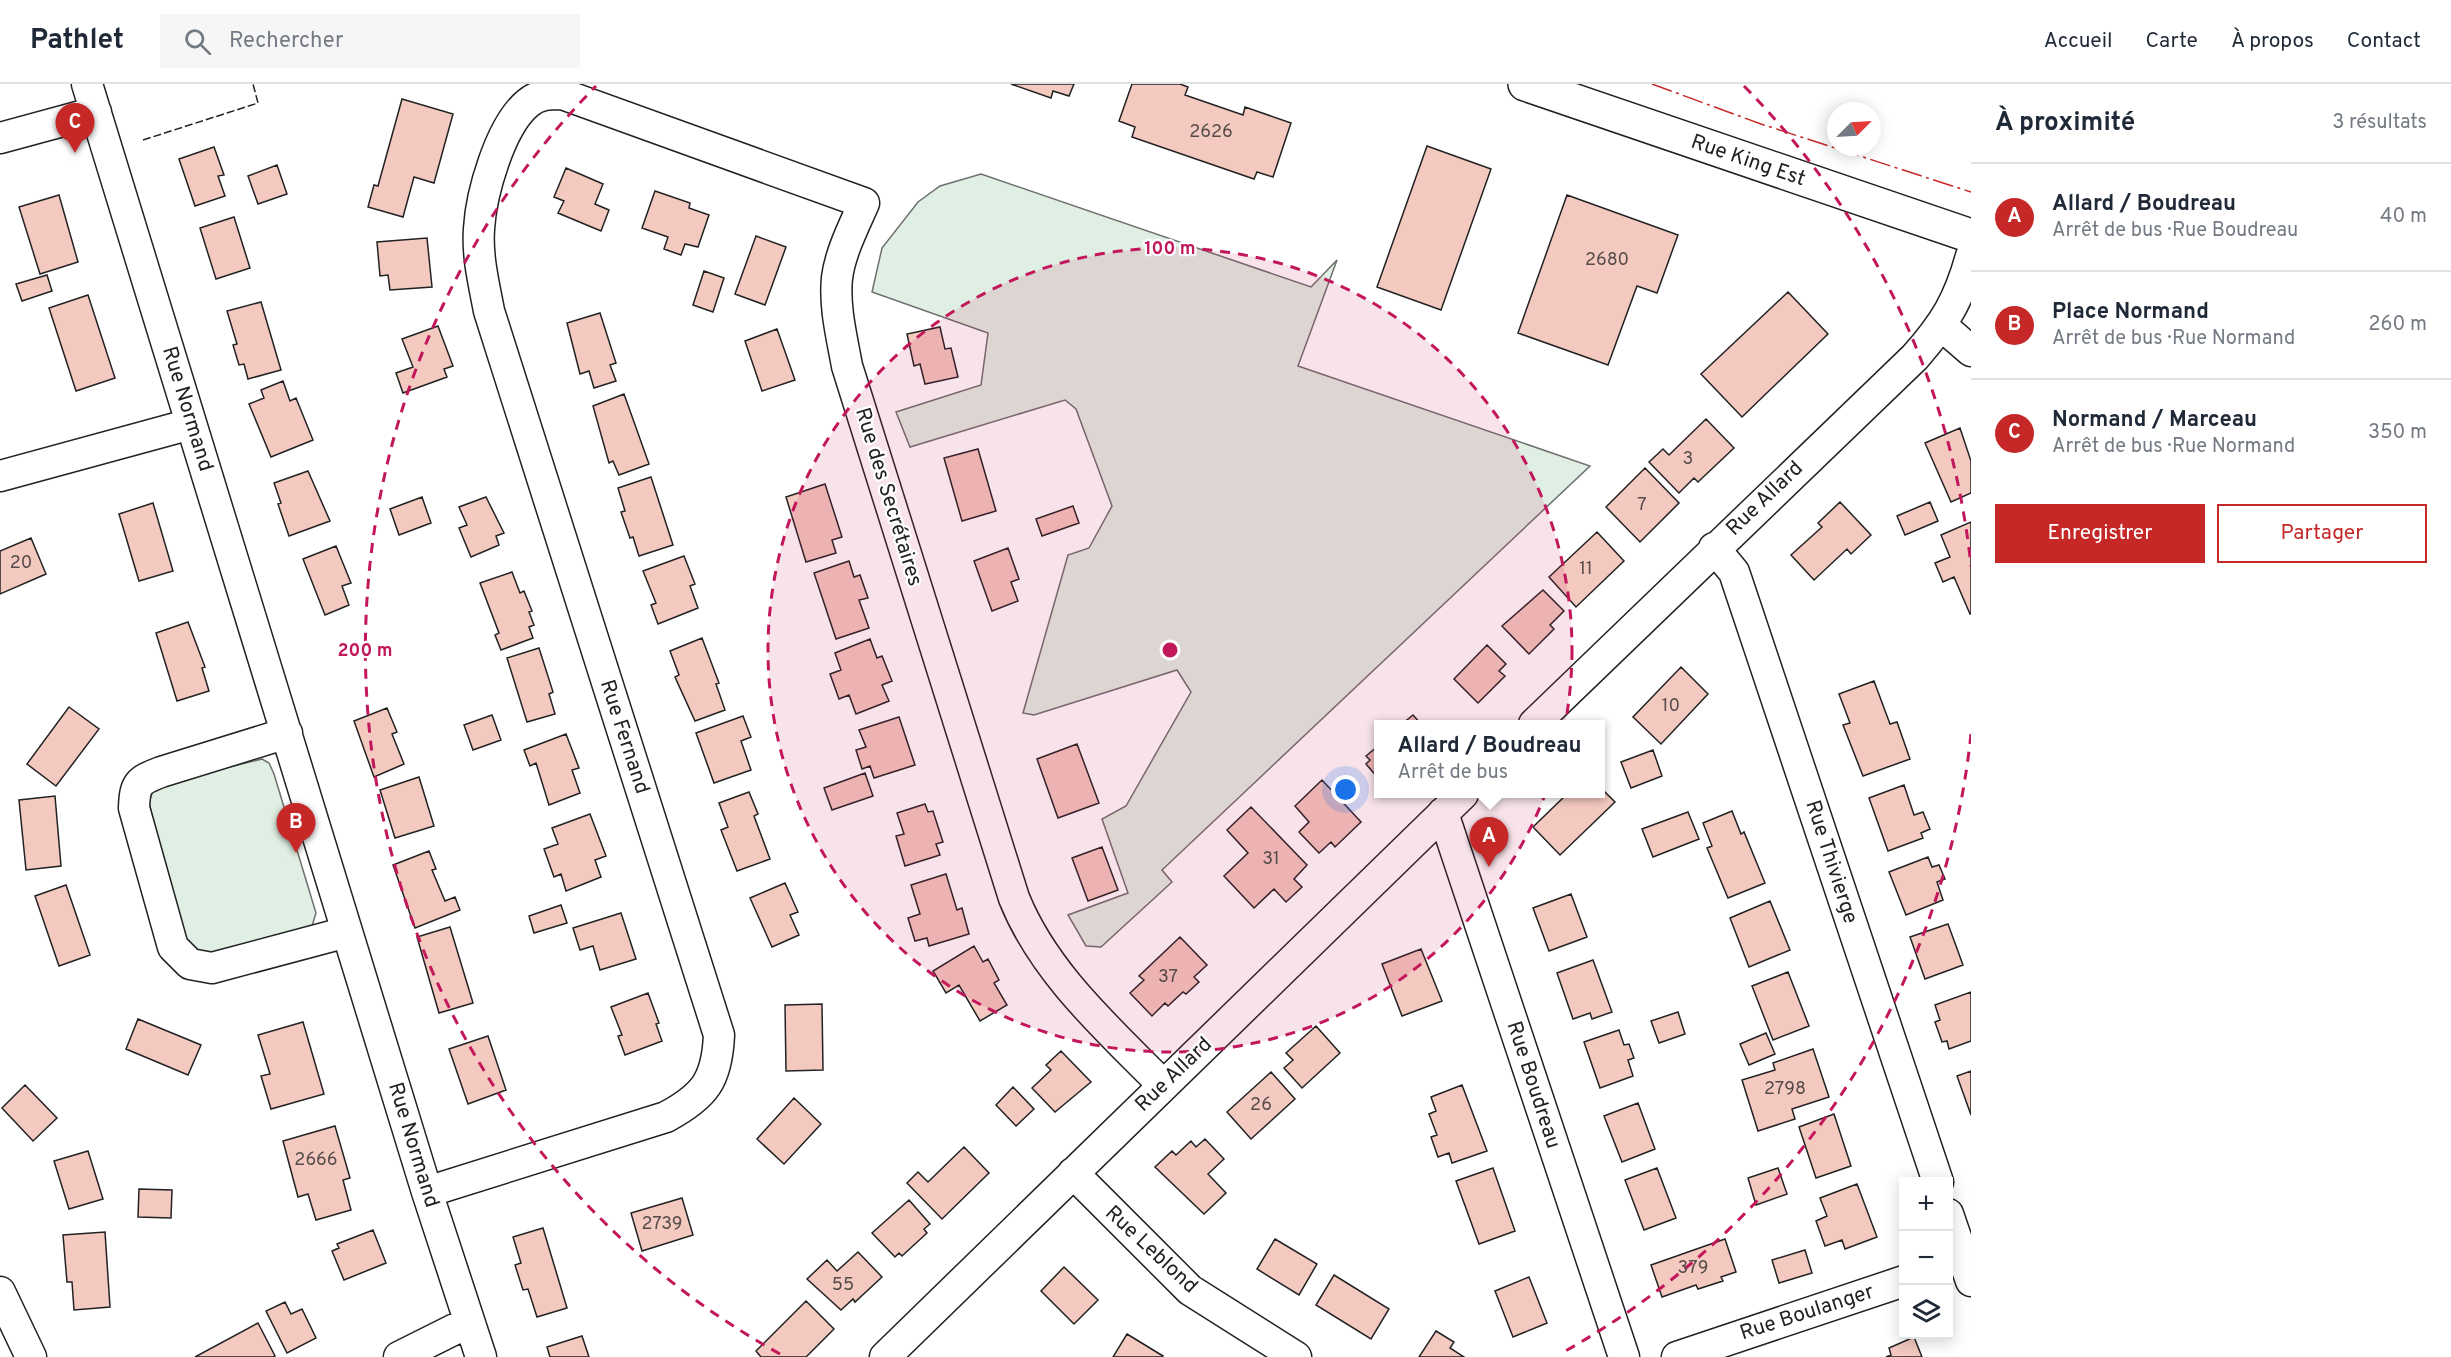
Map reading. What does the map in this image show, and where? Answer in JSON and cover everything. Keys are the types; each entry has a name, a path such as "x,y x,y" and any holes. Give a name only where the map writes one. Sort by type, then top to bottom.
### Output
{"main road":[{"name":"Rue King Est","path":"1525,84 1971,236"}],"street":[{"name":"Rue des Secrétaires","path":"528,103 544,94 562,94 864,203 837,277 838,319 847,366 1014,898 1040,950 1062,979 1164,1085"},
{"path":"0,138 91,98"},
{"name":"Rue Normand","path":"91,98 427,1192 481,1357"},
{"name":"Rue Fernand","path":"427,1192 666,1117 687,1105 707,1086 717,1063 719,1035 489,311 480,265 479,228 492,164 516,117 528,103"},
{"name":"Rue Allard","path":"1538,720 1914,357 1942,326 1962,290 1971,256"},
{"path":"1942,326 1971,351"},
{"path":"0,476 191,423"},
{"name":"Rue Thivierge","path":"1714,548 1734,572 1936,1177"},
{"path":"287,733 161,772 142,780 135,790 134,808 173,947 190,964 212,968 347,932"},
{"name":"Rue Allard","path":"885,1357 1453,803"},
{"name":"Rue Boudreau","path":"1453,803 1624,1357"},
{"name":"Rue Leblond","path":"1073,1173 1190,1290 1296,1357"},
{"path":"1953,1231 1964,1267"},
{"name":"Rue Boulanger","path":"1677,1357 1899,1283"},
{"path":"0,1292 31,1357"},
{"path":"399,1357 469,1322"}],"green space":[{"path":"981,174 1311,287 1337,260 1298,366 1590,466 1162,870 1172,882 1101,947 1086,946 1068,915 1128,893 1102,819 1126,806 1191,692 1177,670 1034,715 1023,713 1068,555 1089,548 1112,506 1076,409 1065,400 910,447 896,412 981,385 988,333 872,292 882,248 918,202 940,186"},
{"path":"262,759 269,763 274,774 316,913 312,926 300,933 233,952 206,954 194,949 188,942 180,923 149,803 153,790 164,783"}],"building":[{"path":"1011,84 1074,84 1069,96 1053,91 1051,98"},
{"path":"1132,84 1180,84 1188,87 1185,95 1243,115 1245,107 1291,123 1273,177 1257,172 1254,179 1132,137 1135,127 1119,121"},
{"path":"402,99 453,114 434,183 414,177 403,217 368,207 374,185 378,186"},
{"path":"1427,146 1491,169 1441,310 1377,287"},
{"path":"214,147 224,175 218,176 225,196 195,206 179,159"},
{"path":"277,165 287,194 258,204 248,176"},
{"path":"566,168 603,184 595,204 609,210 601,231 558,213 564,201 554,197"},
{"path":"655,191 690,203 689,208 709,215 698,247 685,244 681,255 664,249 668,237 642,228"},
{"path":"59,195 78,262 40,274 19,207"},
{"path":"1567,195 1678,235 1657,293 1637,286 1608,365 1518,333"},
{"path":"234,217 250,268 216,279 200,228"},
{"path":"756,236 786,247 765,305 735,294"},
{"path":"427,238 432,287 390,290 388,275 380,276 377,242"},
{"path":"704,271 724,278 713,312 693,305"},
{"path":"47,275 52,291 22,301 16,284"},
{"path":"1788,292 1828,334 1742,417 1701,374"},
{"path":"88,295 115,378 76,391 49,308"},
{"path":"261,302 281,370 248,379 244,364 239,365 233,345 237,344 227,311"},
{"path":"600,313 616,363 610,365 616,381 594,388 589,371 580,374 567,323"},
{"path":"438,326 453,366 444,369 447,377 403,393 396,373 413,367 402,339"},
{"path":"940,327 945,349 951,348 958,377 925,384 920,364 914,366 907,334"},
{"path":"777,329 795,380 762,391 745,341"},
{"path":"283,381 290,401 296,398 313,440 271,457 249,404 264,398 261,390"},
{"path":"624,394 649,464 619,475 613,461 609,463 593,406"},
{"path":"1706,419 1734,448 1698,482 1694,478 1679,493 1649,462 1663,449 1669,455"},
{"path":"1960,428 1971,461 1971,493 1951,502 1925,443"},
{"path":"978,449 996,511 962,521 944,458"},
{"path":"1645,468 1679,503 1640,542 1606,507"},
{"path":"308,471 330,521 289,536 278,504 281,503 274,483"},
{"path":"651,477 673,545 639,556 621,512 625,511 618,488"},
{"path":"825,484 842,537 832,540 836,553 806,562 786,497"},
{"path":"422,497 431,523 399,535 390,509"},
{"path":"486,497 504,533 496,536 499,545 471,557 459,528 467,525 459,507"},
{"path":"1840,502 1871,535 1851,554 1847,549 1814,580 1791,555 1822,527 1818,523"},
{"path":"1930,502 1938,521 1905,535 1897,516"},
{"path":"153,503 173,571 139,581 119,514"},
{"path":"1073,506 1079,523 1042,536 1036,519"},
{"path":"1971,522 1970,614 1954,577 1943,582 1935,563 1950,557 1941,535"},
{"path":"1597,532 1624,561 1576,607 1549,577"},
{"path":"31,538 46,574 0,594 0,551"},
{"path":"336,546 351,583 342,586 349,605 325,615 303,559"},
{"path":"1008,548 1019,579 1011,582 1018,601 992,611 974,561"},
{"path":"684,556 695,584 690,586 698,608 658,624 651,605 656,603 643,571"},
{"path":"849,561 854,577 860,575 868,598 859,600 869,628 836,639 814,573"},
{"path":"512,572 520,593 524,591 532,611 529,612 534,625 529,627 533,638 501,650 495,635 499,633 480,583"},
{"path":"1543,590 1564,611 1550,625 1554,629 1529,654 1502,626"},
{"path":"188,622 205,667 202,668 209,691 177,701 156,633"},
{"path":"702,638 719,683 716,684 725,710 695,721 675,677 679,675 670,651"},
{"path":"870,639 877,658 882,656 892,681 882,685 889,701 856,714 849,695 839,699 830,674 841,670 835,653"},
{"path":"1487,645 1506,664 1499,671 1505,676 1478,703 1454,679"},
{"path":"539,648 553,692 549,694 555,714 527,722 507,658"},
{"path":"1681,667 1708,694 1661,744 1633,717"},
{"path":"1874,681 1890,724 1897,722 1910,759 1863,776 1843,725 1850,723 1839,694"},
{"path":"69,707 99,729 56,786 27,764"},
{"path":"387,708 397,732 392,734 404,764 374,777 354,721"},
{"path":"492,715 501,740 473,750 464,725"},
{"path":"1413,715 1417,720 1407,720"},
{"path":"743,716 751,737 741,741 751,770 714,783 696,733"},
{"path":"899,717 915,765 874,778 870,766 862,769 856,750 866,747 859,730"},
{"path":"566,734 579,768 572,770 580,793 549,805 536,763 530,766 524,750"},
{"path":"1077,744 1099,803 1058,818 1037,759"},
{"path":"1374,749 1374,773 1366,764 1370,760 1366,756"},
{"path":"1653,750 1662,776 1631,788 1621,762"},
{"path":"865,773 873,796 832,810 824,788"},
{"path":"419,777 434,826 395,838 380,790"},
{"path":"1322,780 1361,822 1335,847 1331,842 1319,853 1299,832 1309,822 1295,806"},
{"path":"1904,785 1914,815 1923,812 1930,829 1921,833 1923,838 1888,851 1869,798"},
{"path":"749,792 758,814 754,816 770,859 737,871 721,830 728,827 719,803"},
{"path":"1605,792 1615,802 1560,855 1533,827 1563,798 1605,798"},
{"path":"55,796 61,866 26,870 19,800"},
{"path":"925,804 928,812 933,811 943,842 936,844 940,855 905,866 896,836 904,834 897,813"},
{"path":"1251,807 1307,865 1294,879 1302,887 1286,902 1274,889 1254,908 1224,876 1248,853 1227,830"},
{"path":"1732,811 1741,834 1744,832 1765,883 1728,898 1707,848 1712,846 1703,823"},
{"path":"1688,812 1699,839 1653,857 1642,829"},
{"path":"590,814 606,856 595,860 601,877 566,891 561,874 554,877 544,849 558,844 552,828"},
{"path":"1102,847 1118,890 1088,901 1072,858"},
{"path":"429,851 436,869 432,870 445,901 455,897 460,910 415,928 393,865"},
{"path":"1928,857 1932,867 1939,865 1945,879 1937,882 1943,900 1906,915 1889,872"},
{"path":"946,874 957,910 962,908 969,934 929,946 927,938 915,941 908,918 920,914 911,885"},
{"path":"785,883 798,912 790,915 799,935 772,947 750,898"},
{"path":"66,885 90,955 59,966 35,896"},
{"path":"1571,894 1587,937 1549,951 1533,908"},
{"path":"1770,901 1790,950 1749,967 1730,918"},
{"path":"561,905 567,923 534,933 529,916"},
{"path":"621,913 636,959 600,970 593,946 580,950 573,928"},
{"path":"1948,924 1963,965 1925,979 1910,937"},
{"path":"450,927 473,1003 439,1013 417,937"},
{"path":"1180,937 1207,965 1194,977 1199,982 1186,994 1183,992 1168,1006 1165,1003 1152,1016 1130,993 1144,980 1139,976"},
{"path":"974,946 983,962 988,959 999,980 994,983 1007,1005 980,1021 959,985 946,993 933,971"},
{"path":"1421,949 1442,1001 1402,1016 1382,964"},
{"path":"1593,960 1612,1012 1592,1019 1590,1013 1573,1019 1557,973"},
{"path":"1788,972 1809,1026 1773,1040 1752,986"},
{"path":"1971,992 1971,1041 1949,1049 1947,1041 1942,1042 1935,1022 1940,1020 1935,1005"},
{"path":"648,993 659,1023 656,1024 662,1041 625,1055 618,1036 622,1035 611,1007"},
{"path":"822,1004 823,1070 786,1071 785,1005"},
{"path":"1678,1012 1685,1034 1659,1043 1651,1021"},
{"path":"138,1019 201,1045 188,1075 126,1049"},
{"path":"303,1022 324,1094 271,1109 261,1076 270,1074 258,1035"},
{"path":"1316,1026 1340,1053 1302,1088 1284,1068 1293,1060 1286,1053"},
{"path":"1619,1030 1624,1045 1629,1044 1634,1058 1628,1060 1633,1076 1600,1088 1584,1042"},
{"path":"1766,1033 1775,1054 1749,1065 1740,1044"},
{"path":"488,1036 506,1090 468,1104 449,1049"},
{"path":"1813,1049 1829,1097 1792,1109 1795,1119 1758,1131 1742,1080 1775,1070 1773,1063"},
{"path":"1061,1051 1091,1082 1055,1112 1032,1088 1051,1070 1046,1065"},
{"path":"1971,1071 1971,1115 1957,1076"},
{"path":"1271,1072 1295,1099 1251,1139 1227,1112"},
{"path":"25,1085 57,1118 33,1141 2,1108"},
{"path":"1462,1085 1487,1151 1452,1163 1449,1153 1438,1157 1431,1137 1437,1135 1429,1114 1436,1111 1431,1097"},
{"path":"1013,1087 1034,1109 1016,1126 996,1105"},
{"path":"794,1098 821,1124 784,1164 757,1139"},
{"path":"1638,1103 1655,1149 1622,1162 1604,1116"},
{"path":"1834,1114 1851,1166 1816,1178 1799,1127"},
{"path":"335,1126 350,1178 343,1180 351,1210 316,1220 308,1194 298,1197 283,1141"},
{"path":"1205,1139 1224,1159 1208,1174 1226,1193 1204,1214 1155,1167 1172,1151 1176,1155 1191,1141 1196,1147"},
{"path":"964,1147 989,1173 942,1219 907,1183 918,1172 928,1182"},
{"path":"88,1151 103,1199 69,1209 54,1161"},
{"path":"1493,1168 1515,1231 1479,1244 1456,1181"},
{"path":"1657,1168 1676,1218 1644,1230 1625,1180"},
{"path":"1778,1168 1787,1194 1756,1205 1748,1178"},
{"path":"1857,1184 1877,1237 1845,1249 1842,1240 1825,1246 1816,1221 1827,1216 1820,1198"},
{"path":"139,1189 172,1190 171,1218 138,1217"},
{"path":"682,1198 693,1235 642,1251 631,1213"},
{"path":"909,1200 930,1224 924,1229 927,1233 902,1256 899,1253 895,1257 872,1233"},
{"path":"543,1228 567,1308 537,1317 528,1289 523,1290 515,1265 521,1263 513,1237"},
{"path":"373,1230 386,1263 344,1280 332,1251 339,1248 337,1244"},
{"path":"105,1232 110,1307 74,1310 72,1282 67,1282 63,1235"},
{"path":"1275,1239 1317,1264 1299,1295 1257,1269"},
{"path":"1725,1239 1736,1272 1721,1277 1723,1281 1698,1289 1696,1285 1662,1297 1651,1265"},
{"path":"1805,1250 1812,1273 1779,1283 1772,1260"},
{"path":"858,1252 882,1277 855,1302 853,1299 841,1310 807,1279 827,1260 837,1271"},
{"path":"1064,1267 1098,1300 1074,1324 1041,1291"},
{"path":"1334,1275 1389,1309 1371,1339 1316,1305"},
{"path":"1529,1277 1547,1323 1513,1337 1495,1291"},
{"path":"806,1301 834,1329 806,1357 761,1357 756,1351"},
{"path":"285,1302 291,1314 302,1309 316,1338 287,1353 266,1311"},
{"path":"258,1323 275,1356 195,1357"},
{"path":"1436,1331 1454,1342 1450,1348 1464,1357 1419,1357"},
{"path":"1127,1334 1163,1356 1113,1357"},
{"path":"582,1336 589,1357 550,1357 547,1347"},
{"path":"1915,1339 1922,1357 1886,1357 1891,1355 1889,1348"}],"fence":[{"path":"143,140 258,103 253,84"}],"power":[{"path":"1652,84 1761,124 1971,192"}],"place":[{"name":"Normand / Marceau","path":"75,153"},
{"name":"Place Normand","path":"296,853"},
{"name":"Allard / Boudreau","path":"1489,867"}]}
